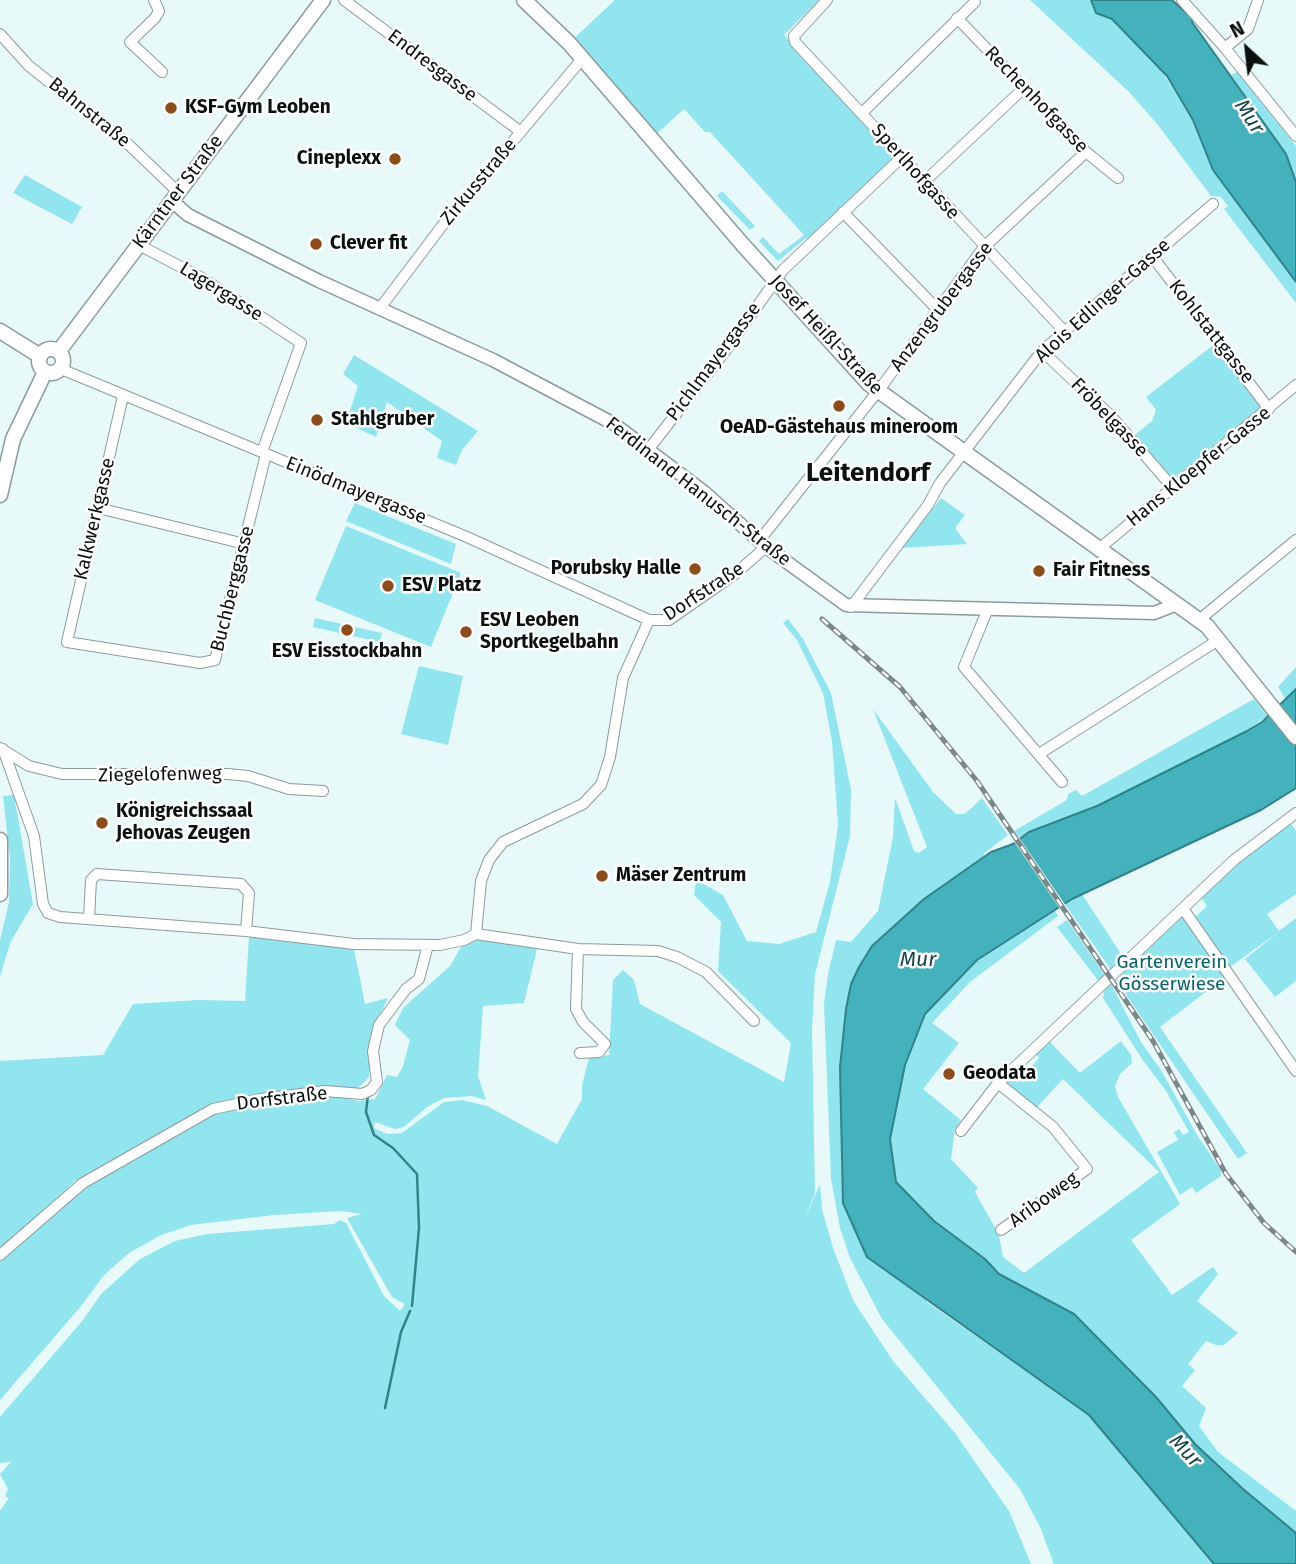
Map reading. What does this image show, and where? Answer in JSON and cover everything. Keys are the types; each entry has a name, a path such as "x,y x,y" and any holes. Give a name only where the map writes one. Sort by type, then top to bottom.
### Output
{"main road":[{"name":"Kärntner Straße","path":"59,351 323,0"},
{"name":"Josef Heißl-Straße","path":"524,0 582,59 774,280 878,391 1199,620 1220,639 1296,737"},
{"path":"0,331 40,356"},
{"path":"50,348 59,351 64,359 61,369 54,373 45,372 40,367 40,356 50,348"},
{"path":"0,495 13,439 45,372"},
{"path":"0,840 0,894"}],"street":[{"path":"154,0 159,11 130,42 162,72"},
{"name":"Endresgasse","path":"344,0 520,132"},
{"name":"Sperlhofgasse","path":"827,0 794,36 794,43 1064,331"},
{"path":"1182,0 1225,48 1296,136"},
{"path":"1225,48 1248,29 1258,0"},
{"path":"862,113 975,2"},
{"name":"Rechenhofgasse","path":"957,18 1086,152 1118,178"},
{"name":"Bahnstraße","path":"0,34 29,66 129,145 175,197"},
{"name":"Zirkusstraße","path":"380,308 520,132 582,59"},
{"path":"924,183 1024,88"},
{"name":"Anzengrubergasse","path":"762,544 984,247 1086,152"},
{"name":"Pichlmayergasse","path":"648,450 729,346 774,280 901,158"},
{"name":"Ferdinand Hanusch-Straße","path":"175,197 188,215 580,404 648,450 704,492 762,544 851,607"},
{"name":"Alois Edlinger-Gasse","path":"851,607 928,505 940,483 1042,351 1213,204"},
{"path":"843,212 938,310"},
{"name":"Lagergasse","path":"139,245 235,299 301,345"},
{"name":"Kohlstattgasse","path":"1152,256 1269,409"},
{"name":"Buchberggasse","path":"67,642 200,663 213,662 245,544 264,453 301,345"},
{"name":"Fröbelgasse","path":"1042,351 1110,415 1174,489"},
{"name":"Einödmayergasse","path":"61,369 467,537 649,620"},
{"name":"Hans Kloepfer-Gasse","path":"1100,548 1296,385"},
{"name":"Kalkwerkgasse","path":"67,642 123,396"},
{"path":"97,508 245,544"},
{"path":"1199,620 1296,540"},
{"name":"Dorfstraße","path":"476,934 481,881 489,860 503,842 583,804 601,785 610,757 623,678 649,620 669,620 735,574 762,544"},
{"path":"851,607 1154,613 1177,604"},
{"path":"987,611 964,667 1062,782"},
{"path":"1039,754 1220,639"},
{"path":"1,749 34,836 43,904 48,913 60,917 246,931 354,944 440,945 476,934 578,949 658,951 690,961 706,972 754,1021"},
{"name":"Ziegelofenweg","path":"1,749 29,765 62,775 228,774 248,776 289,789 323,791"},
{"path":"961,1131 998,1083 1184,911 1234,860 1296,813"},
{"path":"89,919 90,880 97,874 228,883 247,889 246,931"},
{"path":"1184,911 1296,1071"},
{"name":"Dorfstraße","path":"0,1255 83,1183 213,1109 260,1099 325,1091 362,1094 371,1090 377,1082 373,1051 379,1025 406,989 419,979 428,945"},
{"path":"578,949 578,1014 606,1044 599,1052 580,1053"},
{"name":"Ariboweg","path":"998,1083 1053,1127 1087,1169 1001,1230"}],"green space":[{"path":"615,0 819,0 784,35 896,158 809,241 806,238 778,261 759,241 763,237 779,254 804,235 710,132 705,132 684,109 653,137 569,43"},
{"path":"1030,0 1091,0 1096,13 1112,19 1157,64 1193,120 1213,170 1296,282 1296,303 1224,209 1228,206 1221,197 1211,196 1158,125 1129,92"},
{"path":"1237,72 1296,146 1296,182 1286,154 1231,75"},
{"path":"25,175 82,207 72,224 13,193"},
{"path":"722,191 755,226 750,230 717,196"},
{"path":"1216,343 1262,407 1173,479 1135,435 1152,421 1156,410 1146,397"},
{"path":"354,355 478,431 462,450 456,465 437,458 442,441 387,402 376,437 346,423 358,386 343,374"},
{"path":"941,498 965,515 955,528 967,544 902,548"},
{"path":"355,503 456,544 451,564 346,521"},
{"name":"ESV Platz","path":"346,526 461,573 431,647 315,600"},
{"name":"ESV Eisstockbahn","path":"315,618 382,633 380,642 313,627"},
{"path":"788,619 803,639 831,693 851,790 850,836 815,974 812,1029 815,1193 804,1221 820,1184 822,1209 833,1248 854,1302 893,1361 955,1433 1009,1511 1031,1564 0,1564 0,1511 9,1498 5,1496 8,1489 0,1474 11,1462 0,1463 0,1417 83,1320 101,1294 140,1259 175,1241 207,1234 334,1224 340,1220 346,1223 384,1296 400,1311 405,1304 392,1297 347,1218 362,1214 340,1211 274,1215 191,1225 161,1235 129,1253 104,1275 82,1305 0,1400 0,1260 82,1188 204,1116 226,1108 282,1100 334,1096 359,1101 375,1099 387,1075 397,1077 403,1066 410,1040 395,1025 403,1008 450,966 461,947 478,939 494,939 537,949 524,1003 483,1006 478,1076 486,1100 472,1096 444,1098 427,1107 404,1127 395,1129 375,1122 374,1128 387,1134 402,1133 444,1102 462,1100 487,1106 557,1144 582,1099 582,1085 589,1058 609,1055 613,980 623,970 634,980 640,1004 784,1082 791,1043 718,971 721,922 694,895 696,880 723,895 747,941 779,944 816,932 830,882 838,825 832,741 823,693 797,640 783,623"},
{"path":"419,666 463,676 448,745 401,734"},
{"path":"1296,667 1296,689 1286,700 1278,687"},
{"path":"1254,699 1268,715 1247,731 1097,806 1019,838 1014,831 1067,800 1068,794 1076,790 1082,796"},
{"path":"873,709 933,792 956,814 965,814 982,798 1008,835 983,854 985,857 924,899 872,946 851,984 846,1009 927,1302 1089,1415 1214,1564 1054,1564 1040,1527 1020,1489 882,1319 850,1258 840,1228 831,1179 824,1004 828,974 836,940 851,942 878,911 893,837 895,798 914,851 919,853 927,847"},
{"path":"14,795 33,904 11,941 0,976 0,940 9,902 10,858 3,796"},
{"path":"1290,823 1296,831 1296,894 1267,914 1279,931 1296,918 1296,981 1275,997 1245,959 1280,931 1227,969 1193,919 1207,906 1202,898 1231,868"},
{"path":"1082,894 1125,960 1112,971 1064,903"},
{"path":"1054,909 1058,916 970,982 932,1023 959,1043 923,1089 961,1120 955,1129 951,1159 978,1188 975,1192 999,1235 1003,1257 1024,1273 1159,1172 1063,1079 1035,1109 1006,1082 1025,1063 1030,1068 1039,1058 1035,1053 1049,1041 1080,1073 1121,1041 1131,1055 1132,1063 1120,1074 1115,1086 1118,1097 1180,1204 1131,1240 1172,1295 1213,1267 1218,1274 1197,1301 1238,1333 1224,1345 1206,1341 1188,1364 1195,1370 1182,1386 1206,1408 1199,1426 1218,1452 1296,1511 1296,1533 1195,1444 1156,1397 1074,1314 999,1274 985,1258 934,1221 896,1182 890,1139 905,1065 925,1014 977,960"},
{"name":"Gartenverein Gösserwiese","path":"1184,918 1225,977 1160,1027 1247,1153 1238,1159 1116,980"},
{"path":"1067,920 1106,977 1100,983 1057,927"},
{"path":"249,937 305,941 354,949 365,1004 388,998 371,1034 369,1077 358,1088 358,1093 231,1102 75,1181 0,1250 0,1061 103,1055 133,1004 198,1000 245,1001"},
{"path":"1111,984 1141,1042 1161,1070 1197,1135 1221,1170 1221,1176 1196,1193 1192,1187 1180,1195 1157,1152 1178,1140 1174,1132 1179,1129 1183,1135 1189,1132 1166,1091 1103,998 1104,990"}],"water":[{"name":"Mur","path":"1091,0 1172,0 1192,18 1192,22 1286,154 1296,182 1296,282 1213,170 1193,120 1167,76 1112,19 1096,13"},
{"name":"Mur","path":"1296,689 1296,788 1261,810 1072,899 977,960 925,1014 905,1065 890,1139 896,1182 934,1221 985,1259 999,1274 1074,1314 1156,1397 1195,1444 1296,1533 1296,1564 1214,1564 1089,1415 867,1257 843,1203 840,1067 846,1009 851,984 859,967 872,946 924,899 991,852 1013,844 1029,832 1097,806 1247,731 1262,722"}],"pier":[{"path":"1018,836 1066,906 1060,909 1013,840"}],"waterway":[{"path":"368,1095 366,1112 374,1135 393,1148 417,1174 419,1228 412,1306"},
{"path":"385,1408 401,1332 410,1311"}],"railway":[{"path":"822,619 900,687 977,781 1153,1041 1226,1174 1264,1223 1296,1252"}],"place":[{"name":"KSF-Gym Leoben","path":"171,108"},
{"name":"Cineplexx","path":"395,159"},
{"name":"Clever fit","path":"316,244"},
{"name":"OeAD-Gästehaus mineroom","path":"839,406"},
{"name":"Stahlgruber","path":"317,420"},
{"name":"Porubsky Halle","path":"695,569"},
{"name":"Fair Fitness","path":"1039,571"},
{"name":"ESV Platz","path":"388,586"},
{"name":"ESV Eisstockbahn","path":"347,630"},
{"name":"ESV Leoben Sportkegelbahn","path":"466,632"},
{"name":"Königreichssaal Jehovas Zeugen","path":"102,823"},
{"name":"Mäser Zentrum","path":"602,876"},
{"name":"Geodata","path":"949,1074"}],"district":[{"name":"Leitendorf","path":"868,474"}]}
